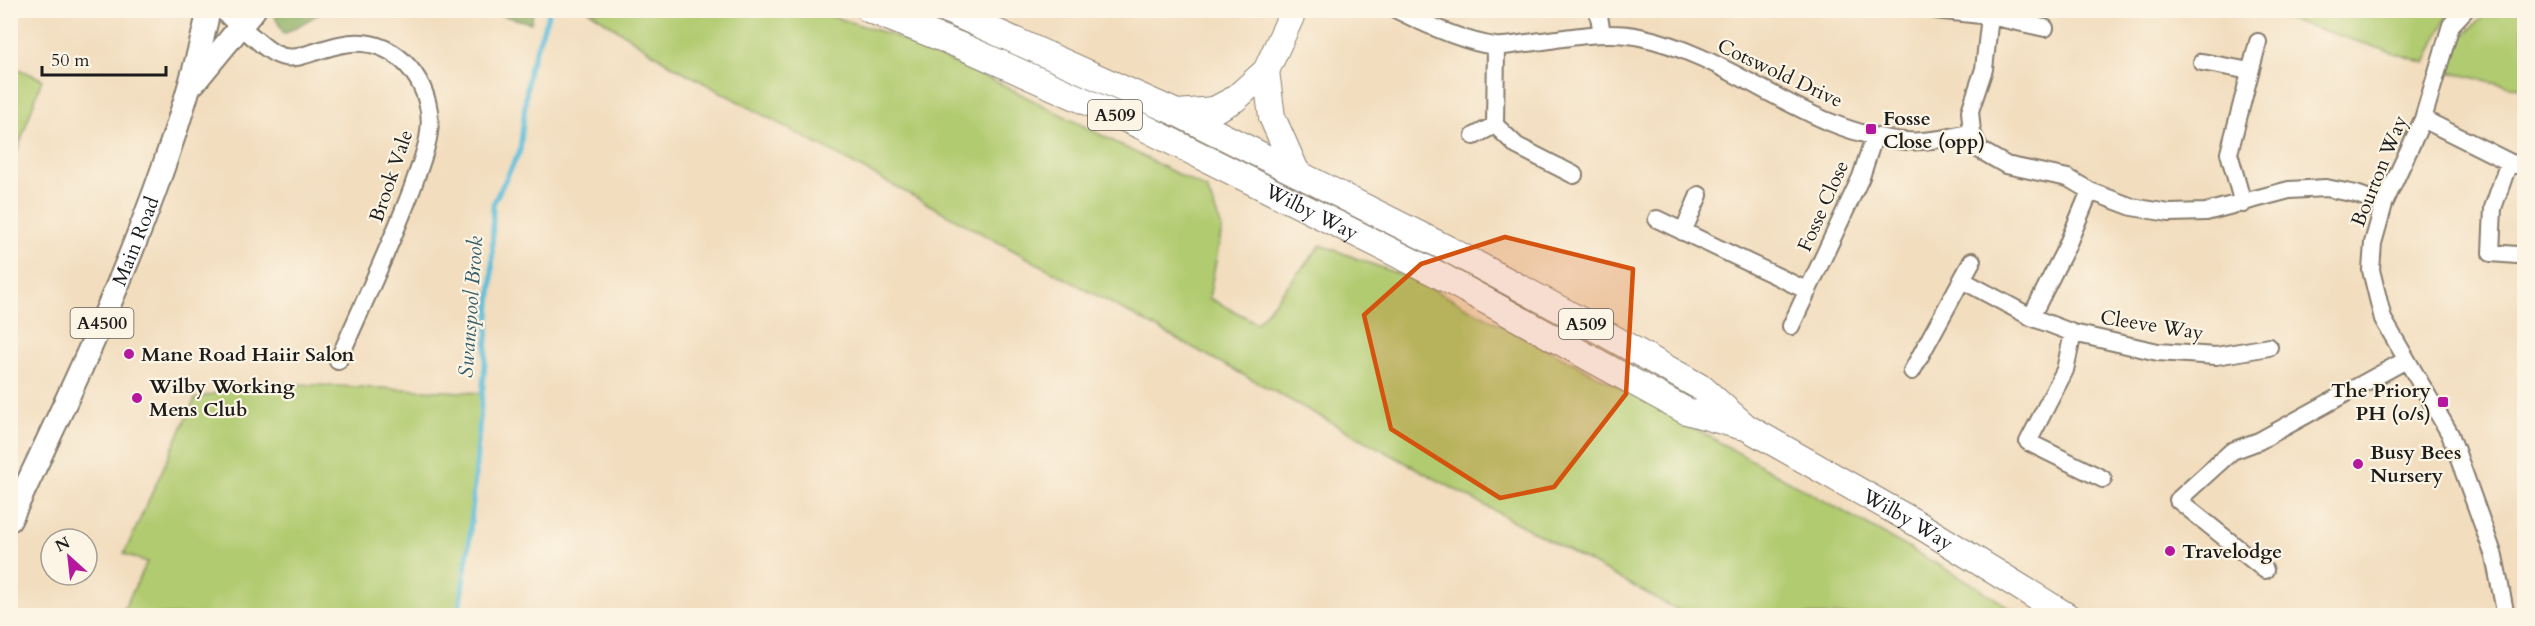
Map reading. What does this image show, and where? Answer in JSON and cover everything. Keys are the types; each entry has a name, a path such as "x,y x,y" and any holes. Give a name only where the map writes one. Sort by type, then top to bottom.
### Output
{"highway":[{"name":"Wilby Way","path":"870,10 966,48 1141,126 1439,276 1686,411 1746,427"},
{"name":"Wilby Way","path":"947,10 1177,112 1450,250 1702,388 1746,427 1916,524 2067,615"},
{"path":"1177,112 1203,112 1226,105 1266,71 1294,10"},
{"path":"1266,71 1272,117 1297,173"}],"main road":[{"name":"Main Road","path":"10,520 116,291 190,88 209,10"},
{"name":"Main Road","path":"190,88 247,19"}],"street":[{"name":"Brook Vale","path":"222,10 247,19 272,52 289,58 349,43 373,44 383,48 411,69 424,91 428,104 430,130 417,173 400,220 338,361"},
{"name":"Cotswold Drive","path":"1397,10 1455,35 1496,46 1602,34 1639,37 1678,48 1814,115 1874,137 1907,142 1943,139 1972,132"},
{"path":"1598,10 1602,34"},
{"path":"1935,10 1990,16 2045,28"},
{"name":"Bourton Way","path":"2465,10 2451,25 2423,119 2384,204 2373,243 2371,270 2383,319 2450,434 2494,556 2506,615"},
{"path":"1990,16 1984,69 1971,111 1972,132 1980,150 2006,165 2068,178 2090,191 2132,207 2169,213 2205,212 2243,204 2289,190 2326,188 2356,194 2384,204"},
{"path":"2243,204 2229,153 2258,42"},
{"path":"1496,46 1495,125 1517,146 1575,175"},
{"path":"2202,62 2250,71"},
{"path":"2423,119 2517,164 2493,208 2491,254 2517,255"},
{"path":"1474,136 1495,125"},
{"name":"Fosse Close","path":"1791,326 1862,177 1874,137"},
{"path":"2031,317 2066,248 2090,191"},
{"path":"1683,231 1699,195"},
{"path":"1657,219 1808,291"},
{"path":"1912,371 1972,261"},
{"name":"Cleeve Way","path":"1962,280 2031,317 2073,333 2158,352 2216,356 2269,347"},
{"path":"2073,333 2065,370 2028,442 2103,479"},
{"path":"2265,570 2178,500 2232,451 2259,441 2406,360"}],"highlighted area":[{"path":"1505,237 1633,269 1626,394 1554,487 1500,498 1391,429 1364,315 1421,264"}],"green space":[{"path":"534,10 531,23 485,11"},
{"path":"278,11 324,11 284,34 274,15"},
{"path":"589,11 815,11 892,35 999,83 1207,189 1222,228 1209,298 1257,323 1321,245 1417,281 1644,400 1971,583 2021,615 1687,615 671,65"},
{"path":"2261,11 2449,11 2426,63"},
{"path":"2489,11 2524,11 2524,89 2448,72 2463,36"},
{"path":"11,66 42,79 11,169"},
{"path":"254,382 482,393 469,545 458,615 121,615 147,562 124,554 195,399"}],"waterway":[{"name":"Swanspool Brook","path":"458,616 469,545 492,282 493,204 520,151 529,69 550,10"}],"place":[{"name":"Fosse Close (opp)","path":"1871,129"},
{"name":"Mane Road Haiir Salon","path":"129,354"},
{"name":"Wilby Working Mens Club","path":"137,398"},
{"name":"The Priory PH (o/s)","path":"2443,402"},
{"name":"Busy Bees Nursery","path":"2358,464"},
{"name":"Travelodge","path":"2170,551"}]}
